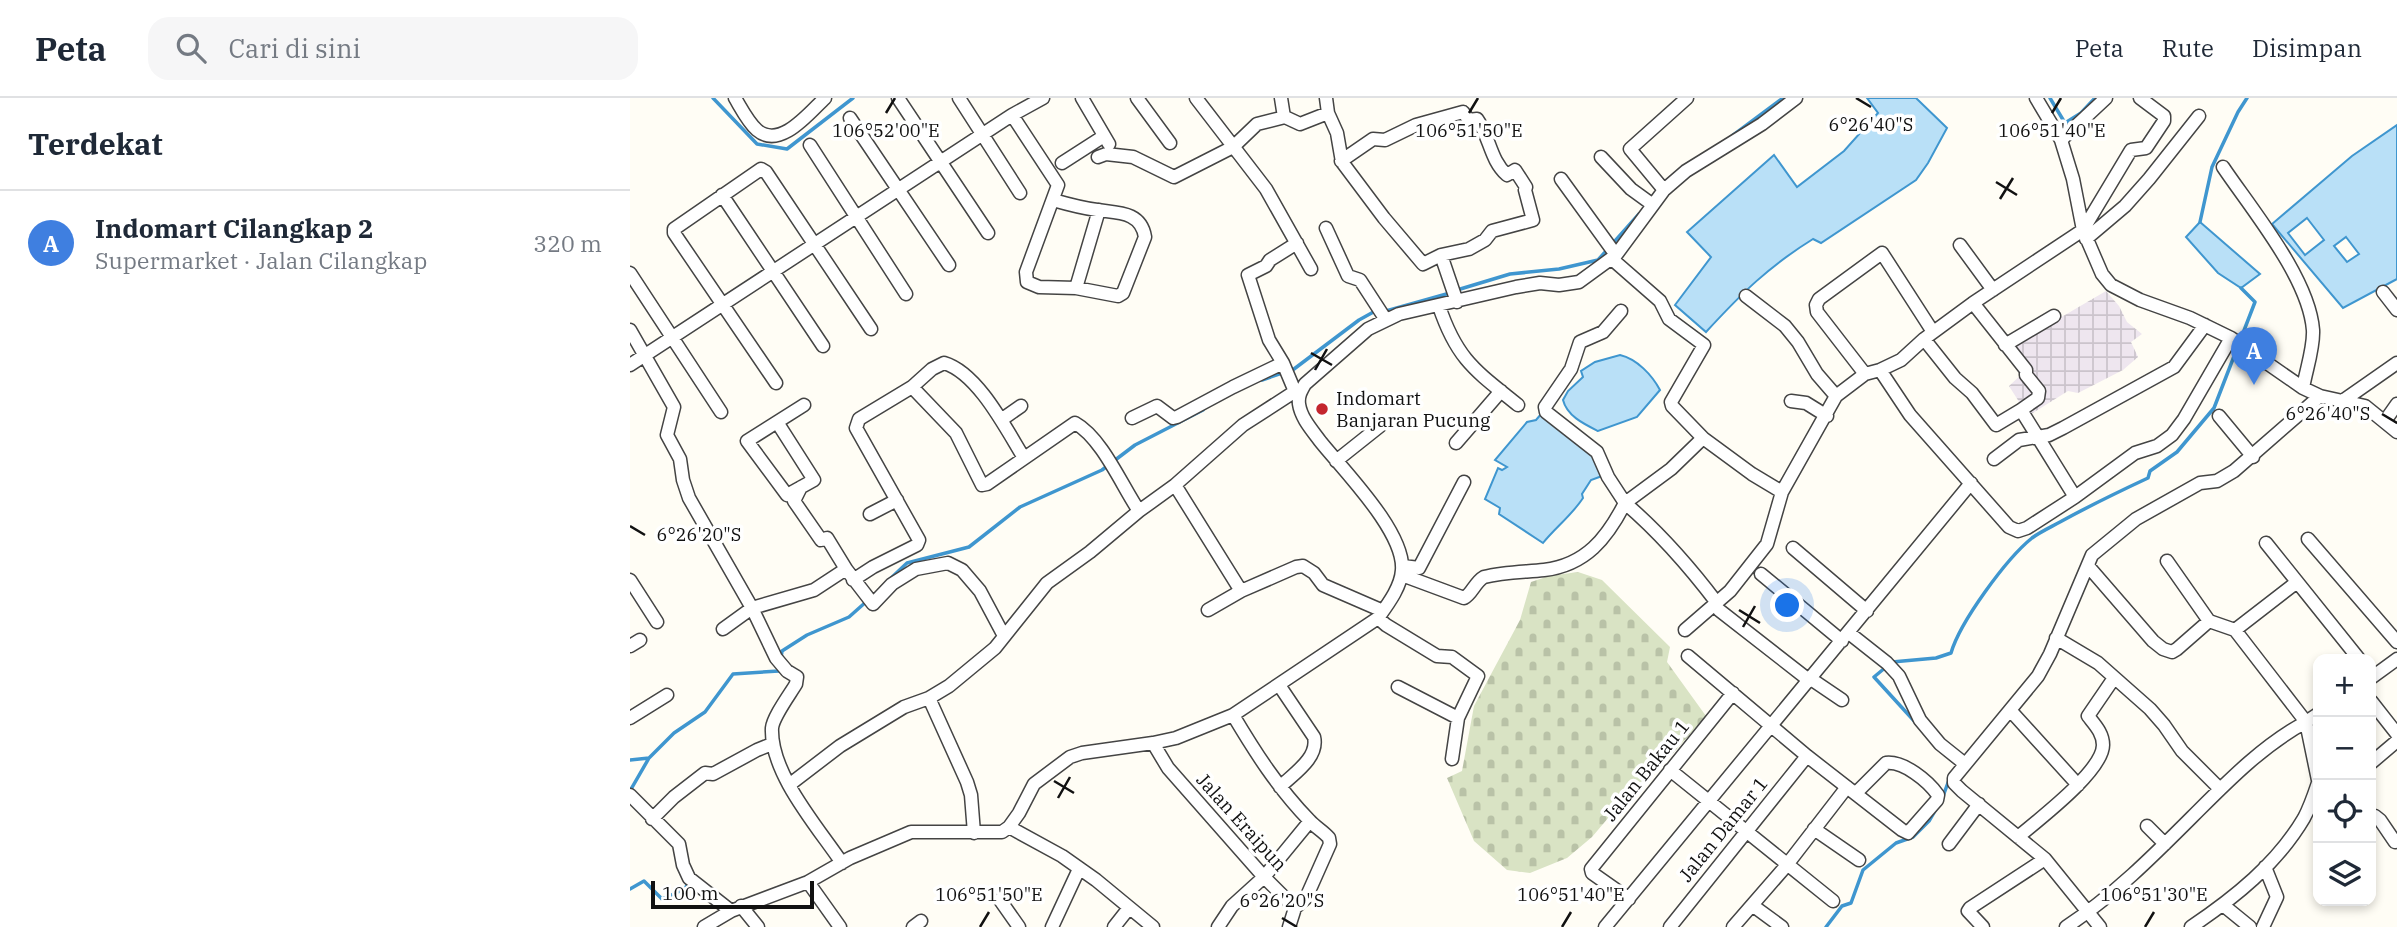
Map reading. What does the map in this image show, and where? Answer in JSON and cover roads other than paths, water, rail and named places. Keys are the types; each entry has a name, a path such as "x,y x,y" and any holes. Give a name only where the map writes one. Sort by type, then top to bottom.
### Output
{"street":[{"path":"735,98 759,132 771,136 784,134 825,98"},
{"path":"802,98 811,111"},
{"path":"898,98 988,233"},
{"path":"959,98 1020,193"},
{"path":"630,365 1012,115 1022,103 1043,98"},
{"path":"1062,163 1107,140 1082,98"},
{"path":"1137,98 1170,143"},
{"path":"1213,98 1198,102 1266,189 1311,269"},
{"path":"1280,98 1284,117"},
{"path":"1326,98 1328,113 1337,133 1341,161 1423,264 1441,255 1469,249 1485,240 1492,231 1534,220 1524,190 1526,187 1515,170 1507,175 1500,169 1477,119 1469,120 1464,112 1416,125 1385,140 1373,139 1341,161"},
{"path":"1661,187 1630,149 1687,98"},
{"path":"1326,228 1348,276 1358,278 1381,312 1399,314 1540,283 1569,285 1578,282 1611,252 1661,187 1762,124 1796,98"},
{"path":"2036,98 2061,140 2085,234 2102,274 2111,285 2140,300 2205,325 2237,342 2303,388 2320,396 2365,406 2397,432"},
{"path":"2061,140 2106,98"},
{"path":"2085,234 2131,149 2146,148 2164,121 2164,116 2140,98"},
{"path":"1098,157 1106,154 1133,157 1174,177 1233,147 1257,124 1284,117 1300,124 1328,113"},
{"path":"1012,115 1058,185 1026,272 1027,282 1039,287 1076,288 1118,296 1123,293 1144,237 1139,222 1115,211 1053,200"},
{"path":"1685,630 1705,611 1718,606 1767,544 1782,492 1836,396 1865,374 1902,360 1973,303 2125,206 2199,116"},
{"path":"850,118 949,265"},
{"path":"810,145 906,294"},
{"path":"1601,157 1631,189 1649,202"},
{"path":"2223,167 2287,262 2307,304 2313,331 2303,388"},
{"path":"776,383 674,233 674,229 761,170 766,172 871,329"},
{"path":"1561,179 1611,252 1660,301 1671,321 1704,345 1671,402 1672,407 1703,438 1782,492"},
{"path":"722,195 823,346"},
{"path":"1076,288 1099,210"},
{"path":"713,925 736,908 808,882 890,839 911,832 1002,832 1009,827 1034,784 1062,762 1082,752 1176,738 1233,715 1380,614 1402,570 1398,546 1384,520 1309,426 1298,402 1298,393 1269,340 1248,275 1266,266 1270,260 1297,243"},
{"path":"1960,245 1993,290"},
{"path":"1865,374 1817,312 1816,305 1819,299 1882,253 1955,378 1972,393 1996,425 2021,410 2040,394 2026,376 2026,370 1973,303"},
{"path":"1441,255 1457,302"},
{"path":"630,273 721,412"},
{"path":"2384,292 2397,310"},
{"path":"1746,296 1785,326 1798,342 1816,374 1836,396"},
{"path":"1439,306 1452,341 1471,366 1518,405"},
{"path":"1620,311 1603,332 1580,342 1572,369 1545,407 1546,412 1597,452 1608,477 1625,503 1676,551 1718,606 1811,680 1842,701"},
{"path":"789,785 850,739 904,706 929,698 949,685 995,648 1047,583 1175,485 1243,425 1298,393 1317,372 1368,329 1381,312"},
{"path":"2006,345 2054,316"},
{"path":"1994,459 2019,440 2049,435 2174,367 2205,325"},
{"path":"630,330 646,354 670,401 673,411 667,435 680,459 689,498 752,608 776,657 797,678 773,725 772,744 789,785 842,863"},
{"path":"1880,370 1909,415 2009,527 2018,531 2075,497 2135,453 2157,446 2172,435 2237,342"},
{"path":"723,629 752,608 814,590 873,567 919,542 856,425 859,419 912,387 932,369 944,363 956,366 980,391 1024,458"},
{"path":"2344,400 2397,363"},
{"path":"1132,418 1157,407 1173,418 1177,417 1233,387 1285,369"},
{"path":"912,387 956,433 982,485 1076,424 1087,432 1104,455 1139,511"},
{"path":"1456,443 1501,391"},
{"path":"2100,927 2045,859 1954,783 1954,778 2038,676 2092,555 2136,519 2200,483 2217,481 2253,457 2320,396"},
{"path":"1791,401 1806,403 1827,416"},
{"path":"2385,421 2397,404"},
{"path":"777,422 814,480 787,495 747,440 804,405"},
{"path":"1001,421 1021,406"},
{"path":"2021,410 2075,497"},
{"path":"2219,416 2253,457"},
{"path":"1336,461 1380,426"},
{"path":"1402,570 1464,598 1484,577 1548,569 1574,561 1601,543 1612,529 1625,503 1671,469 1703,438"},
{"path":"1402,570 1417,569 1420,566 1464,482"},
{"path":"1605,927 1971,483"},
{"path":"1175,485 1241,591"},
{"path":"801,488 794,501 821,540 827,538 869,600 882,597 892,584 916,569 948,563 962,570 980,592 1004,636"},
{"path":"870,514 897,499"},
{"path":"2308,539 2397,642"},
{"path":"2266,544 2355,654"},
{"path":"1793,548 1867,611"},
{"path":"2167,561 2209,621 2235,630 2305,722 2318,780"},
{"path":"1208,610 1241,591 1303,566 1314,573 1323,585 1380,614 1386,625 1437,656 1452,657 1478,676 1458,718 1452,759"},
{"path":"2088,566 2152,641 2163,649 2172,652 2177,649 2209,621"},
{"path":"1761,574 1889,665 1903,683 1920,720 1940,744 1965,764"},
{"path":"631,582 657,622"},
{"path":"2235,630 2297,582"},
{"path":"2056,639 2098,663 2150,709 2182,751 2220,789"},
{"path":"1688,656 1807,756 1852,790 1902,830 1908,833 1937,800 1938,795 1911,771 1892,762 1886,763 1852,790 1814,830 1733,927"},
{"path":"2376,673 2397,659"},
{"path":"2018,837 2078,785 2102,751 2102,736 2088,716 2114,678"},
{"path":"1279,685 1314,737 1315,744 1312,754 1280,787"},
{"path":"1398,687 1458,718"},
{"name":"Jalan Bakau 1","path":"1629,899 1592,873 1591,869 1733,692"},
{"path":"630,718 667,695"},
{"path":"929,698 964,774 971,795 974,833"},
{"path":"2376,707 2397,734"},
{"path":"2010,710 2078,785"},
{"path":"1233,715 1280,787 1329,838 1330,844 1306,898 1295,908 1289,927"},
{"path":"2067,927 2141,867 2244,765 2313,717"},
{"path":"2376,759 2397,741"},
{"name":"Jalan Eraipun","path":"1153,743 1168,768 1264,877 1295,908"},
{"path":"652,819 674,797 705,773 713,774 772,744"},
{"name":"Jalan Damar 1","path":"1670,927 1807,756"},
{"path":"1670,770 1786,866 1833,901"},
{"path":"2190,927 2223,905 2265,867 2305,817 2313,795"},
{"path":"631,797 679,844 689,878 736,908 758,927"},
{"path":"1949,844 1979,804"},
{"path":"2376,817 2395,842"},
{"path":"1218,927 1233,906 1264,877 1310,821"},
{"path":"2147,826 2165,844"},
{"path":"1009,827 1062,856 1153,927"},
{"path":"1814,830 1859,860"},
{"path":"1983,927 1970,915 1970,908 2045,859"},
{"path":"2263,927 2277,897 2265,867"},
{"path":"1052,927 1079,869"},
{"path":"808,882 840,927"},
{"path":"1000,900 1019,927"},
{"path":"1752,905 1782,927"},
{"path":"2223,905 2250,927"},
{"path":"1114,927 1129,908"}],"water":[{"path":"1867,98 1916,98 1947,128 1928,163 1916,180 1821,243 1813,239 1782,260 1744,293 1706,332 1675,305 1711,257 1687,232 1774,155 1797,187 1844,151 1878,113"},
{"path":"2397,125 2397,279 2343,308 2272,224 2352,156","holes":["2307,218 2324,240 2305,255 2288,233","2346,237 2359,254 2347,262 2334,246"]},
{"path":"2200,222 2260,274 2241,288 2218,273 2186,237"},
{"path":"1620,355 1643,368 1660,390 1637,417 1598,431 1572,415 1563,400 1568,391 1583,377 1581,371 1595,362"},
{"path":"1542,413 1597,456 1602,476 1591,480 1579,504 1543,543 1499,514 1500,508 1485,499 1498,468 1502,470 1507,467 1495,460 1527,422 1536,420"}],"waterway":[{"path":"713,98 757,144 787,149 853,98"},
{"path":"1732,136 1783,98"},
{"path":"2050,98 2065,123 2081,113 2095,98"},
{"path":"2200,222 2212,167 2247,98"},
{"path":"1457,290 1510,274 1559,269 1598,260 1639,214"},
{"path":"1916,723 1874,677 1892,662 1936,658 1951,653 1964,625 1985,592 2010,560 2032,538 2148,478 2150,471 2177,452 2214,408 2255,302 2241,288"},
{"path":"1383,310 1450,293"},
{"path":"1262,380 1294,369 1359,320 1377,310"},
{"path":"890,579 907,563 969,547 1020,507 1102,470 1135,445 1203,410"},
{"path":"781,658 782,651 807,635 849,617 867,601"},
{"path":"630,760 649,758 674,733 705,712 733,674 779,669"},
{"path":"630,791 649,758"},
{"path":"1942,799 1949,780"},
{"path":"1826,927 1842,906 1851,903 1863,870 1896,843 1913,837 1929,821 1936,809"},
{"path":"630,889 644,881 662,899 685,889 688,883"}],"place":[{"name":"Indomart Cilangkap 2","path":"2254,385"},
{"name":"Indomart Banjaran Pucung","path":"1322,409"}]}
